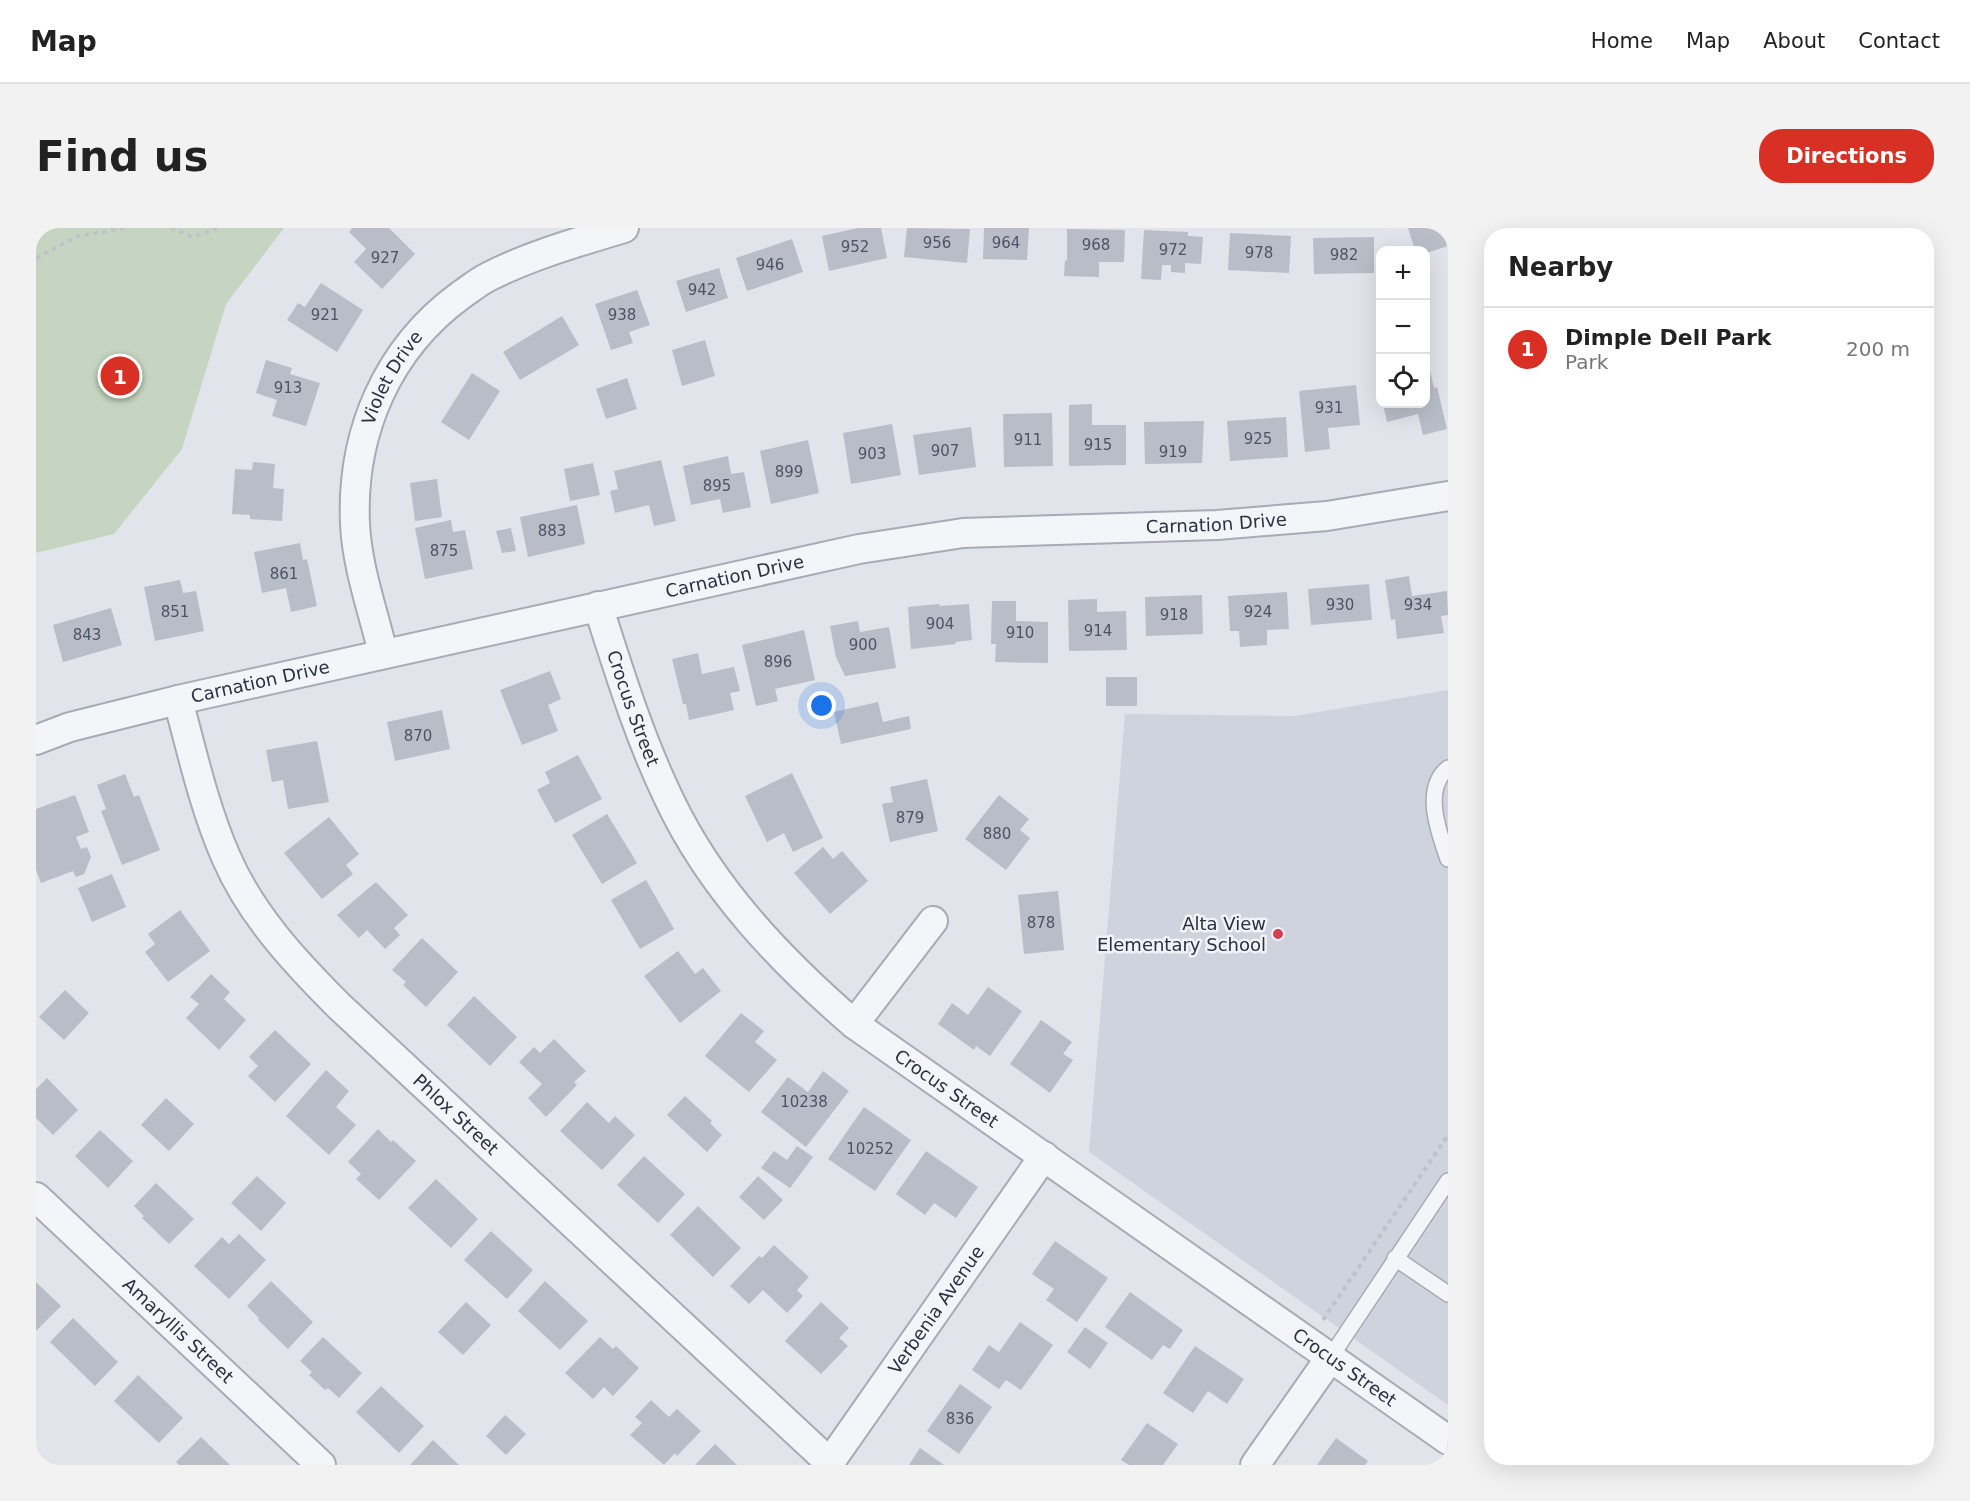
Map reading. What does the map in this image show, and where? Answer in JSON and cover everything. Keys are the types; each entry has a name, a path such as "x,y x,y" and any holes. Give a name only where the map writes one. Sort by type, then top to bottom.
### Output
{"street":[{"name":"Violet Drive","path":"383,653 360,559 355,526 355,483 362,440 378,395 403,351 439,312 486,278 538,255 624,228"},
{"name":"Carnation Drive","path":"36,740 70,728 178,700 859,549 963,533 1217,525 1326,516 1448,496"},
{"name":"Crocus Street","path":"598,606 639,732 669,801 696,849 729,896 769,945 854,1024 1448,1440"},
{"name":"Phlox Street","path":"178,700 205,799 226,858 257,912 295,961 339,1006 829,1464"},
{"path":"854,1024 933,921"},
{"name":"Verbenia Avenue","path":"829,1464 1044,1156"},
{"name":"Amaryllis Street","path":"36,1197 321,1465"},
{"path":"1255,1465 1330,1358"}],"lane":[{"path":"1448,768 1443,772 1435,795 1435,824 1448,859"},
{"path":"1330,1358 1448,1181"},
{"path":"1395,1258 1448,1294"}],"path":[{"path":"36,258 78,236 125,228"},
{"path":"171,228 193,237 218,228"},
{"path":"1321,1323 1448,1135"}],"shaded area":[{"name":"Alta View Elementary School","path":"1448,690 1448,1405 1089,1152 1125,714 1295,716"}],"green space":[{"path":"36,228 284,228 226,304 182,449 114,534 36,553"}],"building":[{"path":"352,228 389,228 415,254 382,289 354,262 366,249 349,232"},
{"path":"858,228 881,228 887,258 829,271 822,236"},
{"path":"907,228 970,229 967,263 904,257"},
{"path":"984,228 1029,228 1027,260 983,259"},
{"path":"1408,228 1448,228 1448,246 1430,252 1430,246 1414,246"},
{"path":"1067,229 1125,230 1124,262 1099,262 1099,277 1064,276 1065,260 1067,261"},
{"path":"1144,230 1188,232 1188,236 1203,237 1201,264 1185,263 1185,273 1171,272 1171,265 1162,265 1161,280 1141,279"},
{"path":"1230,233 1291,236 1289,273 1228,270"},
{"path":"1374,237 1374,273 1314,274 1313,238"},
{"path":"792,239 803,272 747,291 736,258"},
{"path":"719,268 728,298 686,312 676,281"},
{"path":"321,283 363,310 337,352 287,320 298,303 305,307"},
{"path":"637,290 650,325 629,332 633,343 611,350 595,304"},
{"path":"562,316 579,345 520,380 503,352"},
{"path":"705,340 715,376 682,386 672,350"},
{"path":"266,360 292,368 290,374 320,383 306,426 272,416 277,400 256,393"},
{"path":"1430,370 1434,388 1437,387 1447,429 1423,435 1418,414 1387,422 1384,408 1430,408"},
{"path":"472,373 500,391 469,440 441,422"},
{"path":"627,378 637,409 606,419 596,389"},
{"path":"1356,385 1360,425 1328,428 1330,449 1305,452 1299,391"},
{"path":"1092,404 1092,425 1126,425 1126,465 1069,466 1069,405"},
{"path":"1052,413 1053,466 1004,467 1003,414"},
{"path":"1286,417 1288,457 1230,461 1227,421"},
{"path":"1204,421 1202,463 1145,464 1144,422"},
{"path":"892,424 901,475 851,484 843,433"},
{"path":"971,427 976,467 919,475 913,435"},
{"path":"808,440 819,493 771,504 760,451"},
{"path":"728,456 731,474 744,472 751,507 723,513 720,499 691,505 683,466"},
{"path":"661,460 676,521 654,526 649,505 615,513 610,491 618,489 614,471"},
{"path":"253,462 275,464 273,488 284,489 282,521 250,519 250,515 232,514 235,469 252,470"},
{"path":"593,463 600,495 570,501 564,469"},
{"path":"437,479 442,517 415,521 410,483"},
{"path":"577,505 585,544 528,557 520,517"},
{"path":"451,520 453,532 465,530 473,569 425,579 415,528"},
{"path":"511,528 516,551 502,553 496,531"},
{"path":"300,543 303,560 307,559 317,606 291,612 286,588 262,593 254,552"},
{"path":"1409,576 1412,596 1447,591 1448,615 1441,616 1444,633 1397,639 1395,619 1391,620 1385,580"},
{"path":"180,580 183,593 196,591 204,631 155,641 144,587"},
{"path":"1369,584 1372,620 1311,625 1308,589"},
{"path":"1287,592 1289,629 1267,630 1267,645 1240,647 1239,631 1230,631 1228,596"},
{"path":"1202,595 1203,634 1146,636 1145,597"},
{"path":"1097,599 1097,612 1126,611 1127,650 1069,651 1068,600"},
{"path":"992,601 1016,601 1016,621 1048,622 1048,663 995,662 996,644 991,644"},
{"path":"939,604 940,606 969,604 972,640 911,649 908,607"},
{"path":"111,608 122,645 63,662 53,625"},
{"path":"858,621 860,632 889,627 896,668 845,676 836,657 830,626"},
{"path":"804,630 815,680 775,689 778,701 756,706 742,645"},
{"path":"698,653 702,674 734,667 740,691 730,693 734,710 689,720 672,659"},
{"path":"550,671 561,699 548,705 558,731 522,745 500,690"},
{"path":"1106,677 1137,677 1137,706 1106,706"},
{"path":"878,702 883,722 909,716 911,729 841,744 834,712"},
{"path":"442,710 450,749 395,761 387,722"},
{"path":"317,741 329,802 288,809 283,780 272,782 266,750"},
{"path":"578,755 602,799 555,823 537,790 550,783 545,772"},
{"path":"792,773 823,838 793,852 784,833 767,842 745,796"},
{"path":"125,774 134,797 139,795 160,850 122,865 101,811 106,809 97,785"},
{"path":"927,779 938,831 890,842 882,804 893,802 890,787"},
{"path":"75,795 89,832 76,837 81,849 87,847 91,857 84,874 76,877 73,871 41,883 36,870 36,809"},
{"path":"999,795 1029,819 1020,830 1030,838 1006,870 965,839"},
{"path":"607,814 637,863 602,884 572,835"},
{"path":"329,817 359,854 346,865 353,874 322,899 284,853"},
{"path":"823,847 833,859 842,851 868,881 830,914 794,873"},
{"path":"112,874 126,907 92,922 78,888"},
{"path":"646,880 674,929 640,949 611,900"},
{"path":"376,882 408,915 394,928 400,935 385,949 367,930 359,938 337,915"},
{"path":"1058,891 1064,950 1024,954 1018,895"},
{"path":"180,910 210,951 168,982 145,952 155,944 148,934"},
{"path":"422,938 458,972 426,1007 403,985 406,982 392,970"},
{"path":"678,951 695,974 703,968 721,991 680,1023 644,976"},
{"path":"211,974 230,992 224,999 246,1020 219,1050 186,1018 199,1004 190,997"},
{"path":"988,987 1022,1011 990,1056 976,1046 974,1050 938,1024 952,1003 968,1015"},
{"path":"65,990 89,1013 64,1040 39,1017"},
{"path":"474,996 517,1037 490,1066 447,1025"},
{"path":"741,1013 764,1031 755,1042 777,1060 749,1092 705,1056"},
{"path":"1041,1020 1072,1042 1063,1054 1073,1060 1050,1093 1010,1064"},
{"path":"275,1030 311,1064 275,1102 248,1076 258,1066 249,1057"},
{"path":"554,1039 586,1071 574,1082 577,1085 546,1117 528,1098 542,1084 519,1062 534,1047 540,1053"},
{"path":"326,1070 349,1091 336,1107 356,1125 329,1155 286,1116"},
{"path":"823,1071 849,1091 806,1147 761,1112 788,1077 808,1092"},
{"path":"47,1078 78,1110 53,1135 36,1118 36,1089"},
{"path":"685,1096 712,1121 710,1123 722,1135 707,1152 667,1115"},
{"path":"166,1098 194,1124 169,1151 141,1125"},
{"path":"587,1102 609,1123 615,1116 635,1135 602,1170 560,1131"},
{"path":"864,1107 911,1140 875,1191 828,1159"},
{"path":"378,1129 416,1161 379,1200 356,1179 361,1174 348,1162"},
{"path":"100,1130 133,1161 108,1188 75,1156"},
{"path":"797,1146 813,1157 790,1188 761,1168 774,1151 787,1160"},
{"path":"926,1151 978,1187 956,1218 934,1203 925,1215 896,1194"},
{"path":"644,1156 685,1194 658,1223 617,1185"},
{"path":"257,1176 286,1203 261,1231 231,1203"},
{"path":"758,1176 783,1200 764,1220 739,1197"},
{"path":"436,1179 478,1219 451,1248 408,1208"},
{"path":"156,1183 194,1219 169,1244 142,1218 144,1216 134,1206"},
{"path":"698,1206 741,1248 713,1277 670,1235"},
{"path":"491,1231 533,1270 507,1299 464,1260"},
{"path":"239,1234 266,1260 229,1299 194,1266 222,1237 229,1244"},
{"path":"1055,1241 1108,1278 1077,1322 1046,1300 1054,1289 1032,1274"},
{"path":"774,1245 809,1277 797,1290 803,1296 787,1313 763,1290 749,1304 730,1286 759,1256 762,1258"},
{"path":"271,1281 313,1322 288,1349 247,1306"},
{"path":"545,1281 588,1321 560,1350 518,1311"},
{"path":"36,1282 61,1306 36,1331"},
{"path":"1130,1292 1183,1330 1170,1349 1163,1345 1152,1360 1105,1327"},
{"path":"466,1302 491,1325 463,1355 438,1332"},
{"path":"821,1302 849,1328 839,1338 848,1346 821,1374 785,1341"},
{"path":"73,1318 118,1362 95,1386 50,1342"},
{"path":"1020,1322 1053,1345 1021,1390 1006,1380 999,1389 972,1370 989,1345 999,1352"},
{"path":"1085,1327 1108,1343 1090,1369 1067,1352"},
{"path":"323,1337 362,1373 339,1398 328,1388 325,1390 309,1375 312,1372 300,1361"},
{"path":"600,1337 613,1349 616,1346 639,1368 613,1396 604,1387 593,1399 565,1373"},
{"path":"1195,1346 1244,1379 1227,1404 1208,1391 1193,1413 1163,1393"},
{"path":"138,1375 183,1418 159,1443 114,1401"},
{"path":"960,1384 992,1407 959,1454 927,1431"},
{"path":"381,1386 424,1426 399,1453 356,1412"},
{"path":"651,1400 669,1417 677,1409 701,1431 677,1456 675,1453 664,1465 630,1435 642,1423 635,1417"},
{"path":"505,1415 526,1434 506,1455 486,1436"},
{"path":"1147,1423 1178,1444 1163,1465 1129,1465 1121,1460"},
{"path":"201,1437 230,1465 179,1465 176,1462"},
{"path":"1336,1438 1368,1461 1365,1465 1317,1465"},
{"path":"433,1440 459,1465 410,1465"},
{"path":"715,1444 737,1465 695,1465"},
{"path":"920,1448 944,1465 909,1465"}],"place":[{"name":"Dimple Dell Park","path":"120,376"},
{"name":"Alta View Elementary School","path":"1278,934"}]}
